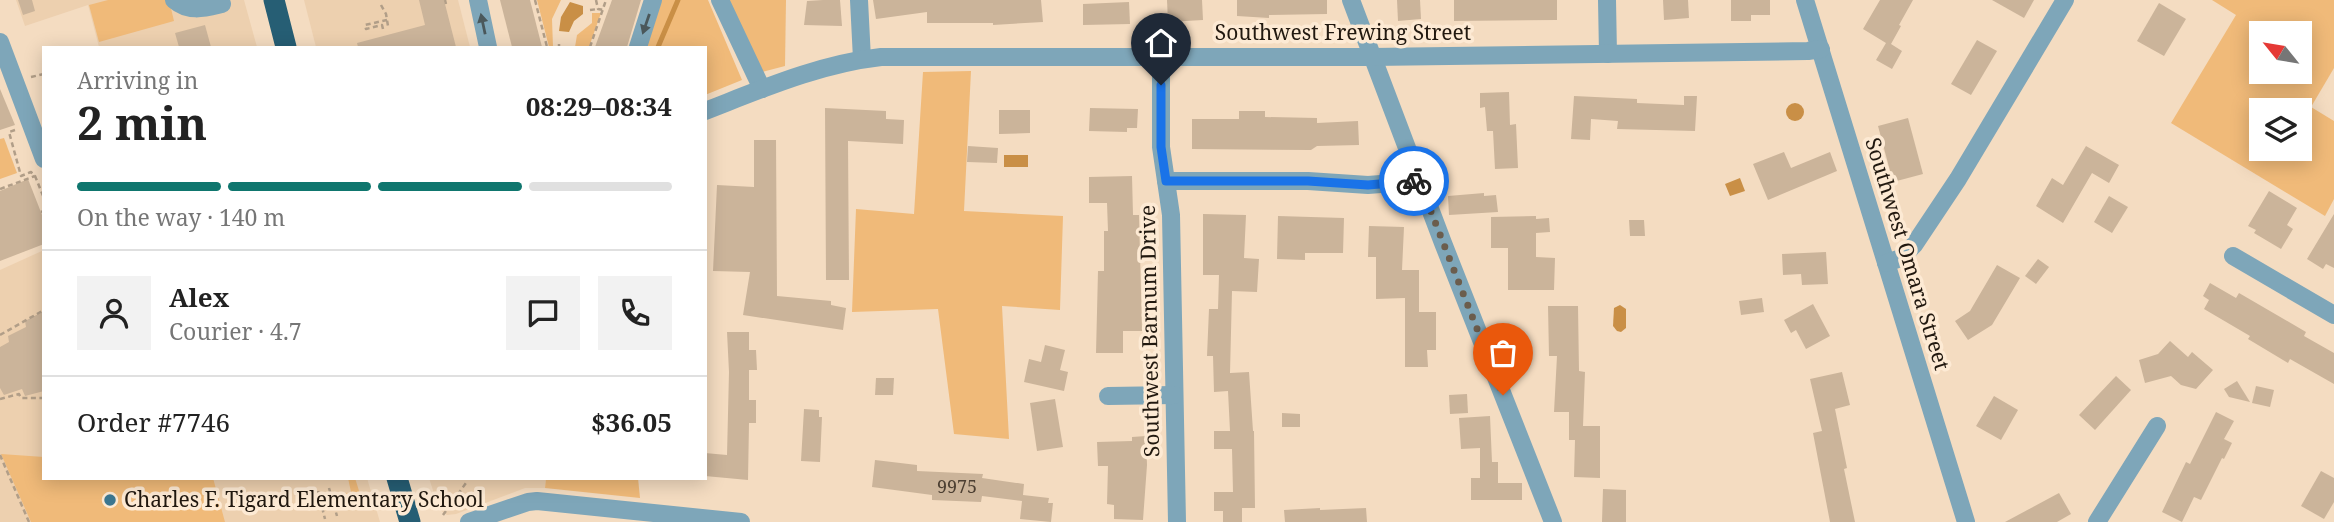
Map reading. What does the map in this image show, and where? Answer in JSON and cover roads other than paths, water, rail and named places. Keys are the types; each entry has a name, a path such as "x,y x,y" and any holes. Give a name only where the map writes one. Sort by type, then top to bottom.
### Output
{"highway":[{"path":"274,0 286,46"},
{"path":"398,480 410,522"}],"street":[{"path":"174,0 186,8 201,9 222,4"},
{"path":"478,0 488,46"},
{"path":"638,46 653,0"},
{"path":"720,0 762,89"},
{"path":"859,0 862,59"},
{"path":"1351,0 1553,522"},
{"path":"1607,0 1608,54"},
{"name":"Southwest Omara Street","path":"1805,0 1966,522"},
{"path":"1886,263 1901,258 1914,245 1958,179 2065,0"},
{"path":"0,42 42,154"},
{"name":"Southwest Frewing Street","path":"707,110 825,67 862,59 1372,57 1808,51 1821,48"},
{"name":"Southwest Barnum Drive","path":"1161,56 1161,147 1171,215 1177,522"},
{"path":"1166,181 1308,181 1368,185 1419,181"},
{"path":"2233,256 2334,315"},
{"path":"1108,396 1174,395"},
{"path":"2097,522 2157,426"},
{"path":"469,522 537,501 741,522"}],"waterway":[{"path":"658,46 678,0"}],"place":[{"name":"Charles F. Tigard Elementary School","path":"110,500"}]}
